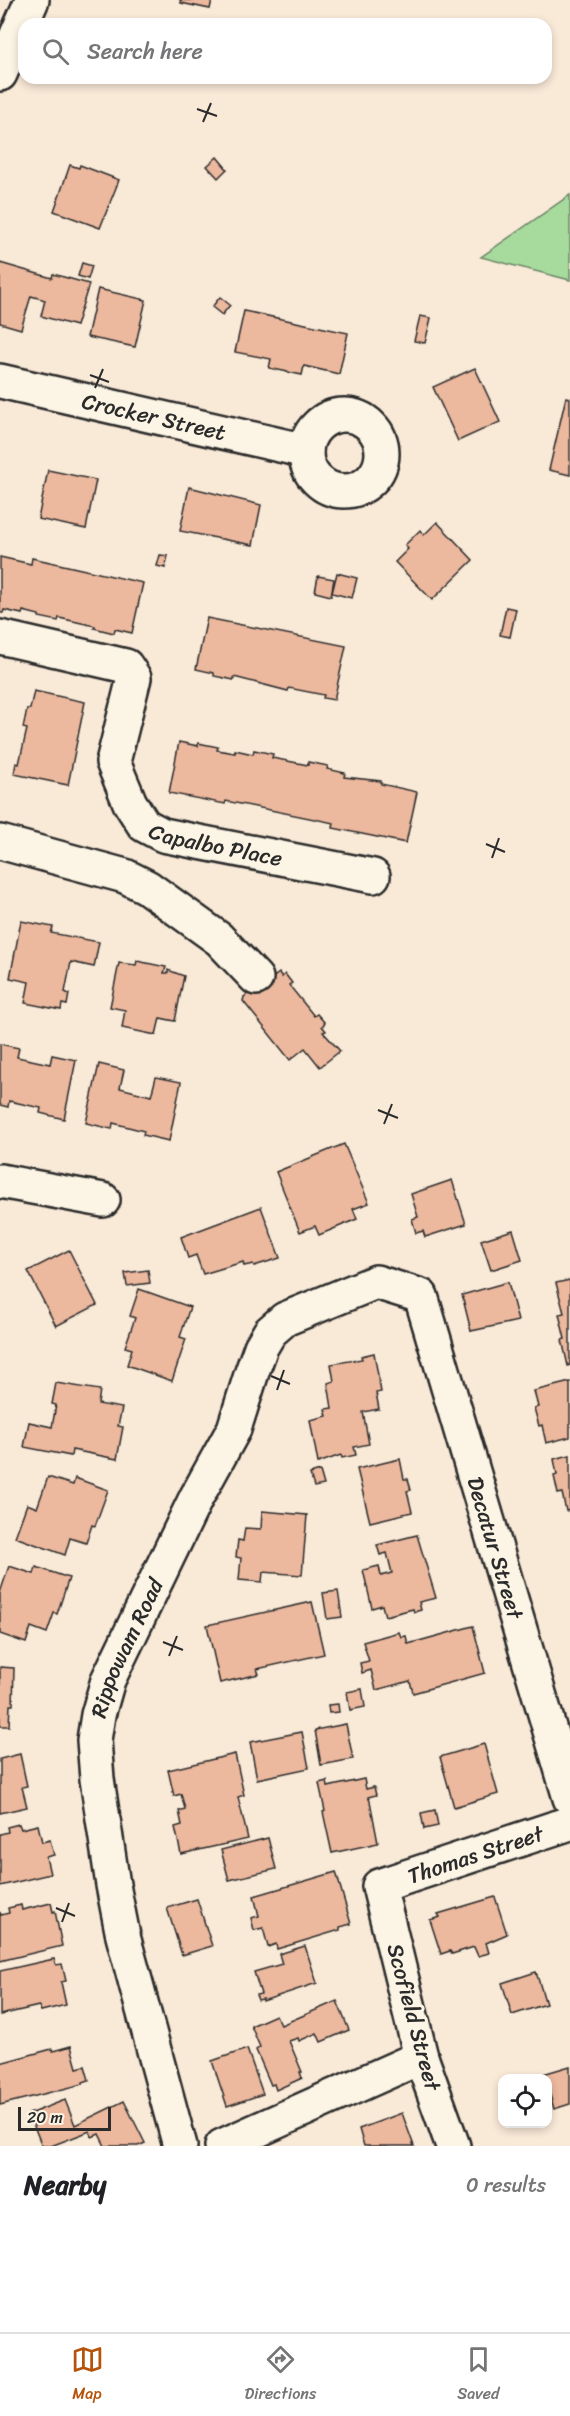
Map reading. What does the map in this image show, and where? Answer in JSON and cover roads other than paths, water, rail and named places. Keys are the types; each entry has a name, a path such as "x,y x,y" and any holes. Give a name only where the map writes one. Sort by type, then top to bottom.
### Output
{"street":[{"path":"24,18 32,0"},
{"path":"0,74 18,32"},
{"name":"Crocker Street","path":"0,381 306,451"},
{"name":"Capalbo Place","path":"0,637 126,666 134,678 113,762 130,803 144,825 163,835 373,876"},
{"path":"0,842 125,876 147,887 219,939 256,978"},
{"path":"0,1181 103,1200"},
{"name":"Rippowam Road","path":"180,2146 123,1936 113,1885 97,1779 94,1740 105,1689 191,1508 234,1429 261,1347 270,1332 285,1319 376,1282 422,1296"},
{"name":"Decatur Street","path":"422,1296 570,1798"},
{"name":"Thomas Street","path":"379,1886 570,1823"},
{"name":"Scofield Street","path":"379,1886 421,2057 453,2146"},
{"path":"222,2146 421,2057"}]}
